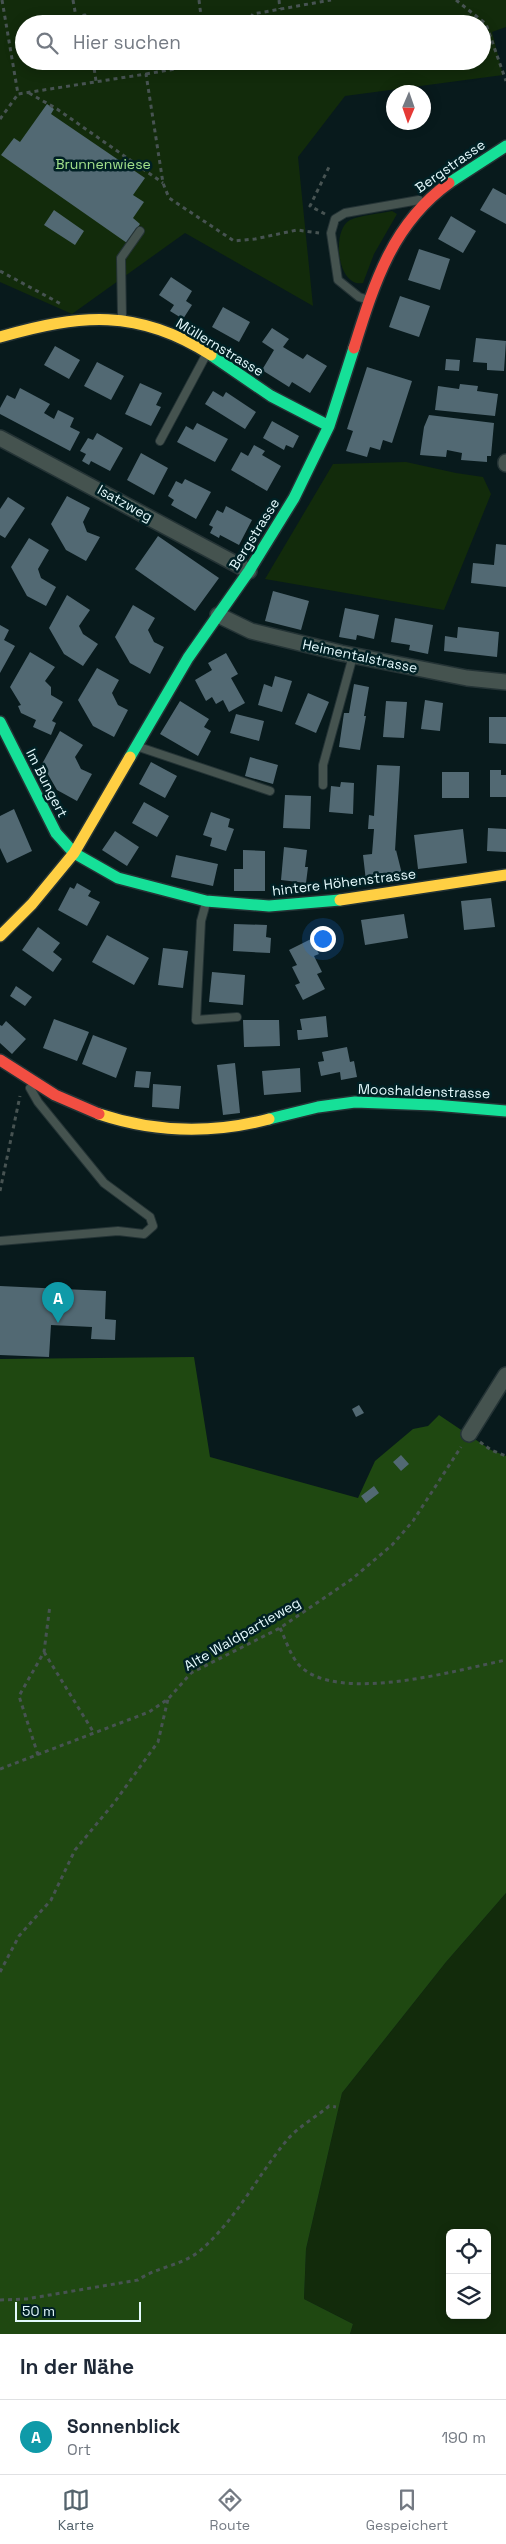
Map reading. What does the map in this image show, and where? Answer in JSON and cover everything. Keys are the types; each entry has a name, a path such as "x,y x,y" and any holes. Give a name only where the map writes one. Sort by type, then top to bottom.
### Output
{"street":[{"name":"Bergstrasse","path":"0,936 32,904 74,853 188,658 248,571 294,498 329,426 369,300 395,241 414,212 428,198 478,162 506,146"},
{"name":"Müllernstrasse","path":"0,337 23,330 69,322 122,319 151,325 178,336 271,396 329,426"},
{"name":"Isatzweg","path":"0,438 248,571"},
{"name":"Heimentalstrasse","path":"218,615 251,631 353,656 467,678 506,682"},
{"name":"Im Bungert","path":"0,722 56,833 74,853"},
{"name":"hintere Höhenstrasse","path":"74,853 118,878 206,901 269,906 332,901 506,876"},
{"name":"Mooshaldenstrasse","path":"0,1060 24,1078 64,1101 108,1118 157,1128 200,1130 243,1125 300,1110 345,1103 386,1103 506,1111"},
{"path":"469,1434 506,1375"}],"lane":[{"path":"369,300 360,297 338,280 331,233 335,219 344,213 428,198"},
{"path":"122,319 121,258 140,231"},
{"path":"160,441 207,353"},
{"path":"323,785 325,758 353,656"},
{"path":"137,747 270,792"},
{"path":"206,901 201,921 196,1020 237,1018"},
{"path":"0,1241 118,1231 144,1234 153,1226 150,1218 104,1183 38,1102 24,1078"}],"path":[{"path":"2,0 18,94"},
{"path":"73,0 76,15"},
{"path":"199,0 201,15"},
{"path":"279,0 280,9"},
{"path":"252,15 331,0"},
{"path":"456,0 475,15"},
{"path":"491,38 506,81"},
{"path":"94,70 96,81"},
{"path":"0,119 18,94 167,70"},
{"path":"146,74 163,183 169,198 234,241 297,230 316,232 322,235"},
{"path":"29,92 57,109 163,183"},
{"path":"330,165 310,206 335,219"},
{"path":"0,271 62,304"},
{"path":"0,1191 24,1078"},
{"path":"469,1434 491,1450 506,1456"},
{"name":"Alte Waldpartieweg","path":"0,1769 149,1712 168,1699 185,1678 203,1666 280,1628 352,1579 392,1545 413,1521 469,1434"},
{"path":"38,1754 19,1696 44,1652 50,1605"},
{"path":"280,1628 293,1656 301,1667 321,1678 344,1683 366,1684 397,1681 506,1660"},
{"path":"44,1652 94,1733"},
{"path":"0,1972 20,1936 51,1900 74,1850 114,1803 158,1742 168,1699"},
{"path":"0,2300 26,2299 138,2280 152,2270 180,2264 190,2259 218,2234 288,2139 329,2106 336,2107"}],"green space":[{"name":"Brunnenwiese","path":"0,0 506,0 506,27 492,32 503,75 428,85 386,85 386,91 345,96 298,157 313,306 185,233 72,314 0,282"},
{"path":"392,211 397,214 374,254 363,283 354,282 347,277 342,268 340,257 340,235 344,226 354,218"},
{"path":"406,462 483,477 491,494 444,610 265,579 333,464"},
{"path":"194,1357 210,1457 358,1498 375,1461 413,1429 428,1426 439,1415 491,1450 506,1456 506,1893 446,1962 342,2093 306,2249 304,2299 353,2324 350,2334 0,2334 0,1359"},
{"path":"506,1893 506,2334 350,2334 353,2324 304,2299 306,2249 342,2093 446,1962"}],"building":[{"name":"Brunnenwiese","path":"47,104 54,109 51,114 145,178 133,195 144,202 133,218 140,224 127,243 1,155 14,138 20,142"},
{"path":"493,188 506,195 506,224 480,210"},
{"path":"54,210 84,231 75,245 44,225"},
{"path":"451,216 476,231 463,253 438,239"},
{"path":"419,249 450,259 440,290 408,280"},
{"path":"171,277 192,291 186,301 192,305 183,319 170,311 174,305 159,295"},
{"path":"400,296 430,306 419,337 389,327"},
{"path":"223,307 250,322 239,342 212,327"},
{"path":"272,328 289,339 283,347 303,359 307,354 327,366 310,393 292,382 289,387 262,370 274,350 262,342"},
{"path":"476,338 506,341 504,371 487,370 487,363 473,362"},
{"path":"55,346 80,360 69,379 44,365"},
{"path":"446,359 460,360 459,371 445,370"},
{"path":"97,362 124,376 111,400 84,386"},
{"path":"367,367 412,381 392,443 383,440 380,450 370,447 367,457 346,451 353,431 347,429"},
{"path":"140,383 162,393 156,405 161,407 151,426 125,414"},
{"path":"460,384 478,386 477,391 498,394 495,416 435,410 438,386 459,389"},
{"path":"20,388 50,404 44,413 54,419 58,410 74,418 70,427 80,432 70,451 0,414 0,408 7,395 15,399"},
{"path":"213,391 223,397 226,392 256,412 245,429 205,404"},
{"path":"429,415 494,423 491,456 487,456 487,462 461,460 462,453 447,450 446,457 420,455 424,427"},
{"path":"272,421 299,436 293,448 286,445 284,450 263,438"},
{"path":"197,423 228,439 215,462 177,442 186,426 193,430"},
{"path":"97,433 123,448 110,471 91,461 89,465 82,461 86,454 80,451 88,438 93,440"},
{"path":"254,445 265,451 262,455 281,466 267,491 231,470 241,452 248,456"},
{"path":"141,453 168,468 154,495 127,480"},
{"path":"185,479 211,492 196,519 171,505 174,500 168,496 176,481 182,484"},
{"path":"67,496 90,508 83,522 87,532 100,537 86,561 66,550 51,524"},
{"path":"8,497 25,508 5,538 0,535 0,509"},
{"path":"226,506 252,520 239,545 220,535 219,538 210,533 213,527 209,525 217,510 223,513"},
{"path":"158,536 219,578 195,611 135,569"},
{"path":"29,538 49,550 38,569 41,578 56,587 46,606 27,596 11,567"},
{"path":"496,544 506,545 506,587 471,583 473,563 494,565"},
{"path":"273,591 309,601 301,630 265,621"},
{"path":"67,595 90,610 79,626 83,634 98,644 83,666 64,654 49,628"},
{"path":"133,605 155,618 148,630 154,642 164,647 150,674 130,663 115,637"},
{"path":"345,608 379,615 374,639 357,635 356,640 339,637"},
{"path":"395,618 433,625 428,654 409,650 410,645 391,642"},
{"path":"0,625 9,630 4,640 15,646 0,673"},
{"path":"458,627 499,632 497,657 444,651 445,636 457,638"},
{"path":"30,652 55,667 45,681 51,687 51,695 63,702 52,721 56,723 51,735 33,727 36,720 21,713 18,706 21,705 10,687"},
{"path":"226,653 238,674 231,678 245,703 229,712 223,700 216,704 212,697 206,701 195,680 212,670 208,663"},
{"path":"97,668 119,680 112,693 118,705 128,710 114,737 93,726 78,700"},
{"path":"275,676 292,681 282,712 258,705 264,684 272,687"},
{"path":"354,684 369,687 360,750 339,747 344,713 349,713"},
{"path":"308,693 329,702 316,733 295,724"},
{"path":"425,700 443,703 440,731 421,729"},
{"path":"180,701 209,719 204,727 211,731 198,756 160,734"},
{"path":"386,701 407,702 404,738 383,737"},
{"path":"236,714 264,721 259,741 230,733"},
{"path":"489,717 506,717 506,744 489,743"},
{"path":"60,731 83,745 75,757 81,769 92,774 77,801 57,790 42,764"},
{"path":"250,757 278,765 273,784 245,776"},
{"path":"151,762 177,776 165,798 139,784"},
{"path":"377,765 400,766 395,851 402,874 366,881 363,855 372,854 374,829 368,829 369,815 374,816"},
{"path":"490,770 501,770 501,775 506,775 506,797 490,797"},
{"path":"442,772 469,772 469,798 442,798"},
{"path":"341,782 354,783 353,814 329,812 331,786 340,787"},
{"path":"285,795 311,796 310,829 283,828"},
{"path":"144,802 169,816 157,837 132,823"},
{"path":"14,809 32,851 7,863 0,848 0,816"},
{"path":"211,812 230,819 228,827 234,829 226,851 210,846 212,838 203,835"},
{"path":"488,828 506,829 506,852 487,851"},
{"path":"463,829 467,863 418,869 414,835"},
{"path":"115,831 139,847 127,866 102,850"},
{"path":"284,847 307,850 305,867 308,867 306,883 281,880"},
{"path":"243,850 265,851 265,891 234,891 234,869 243,869"},
{"path":"176,855 218,864 213,886 171,877"},
{"path":"77,883 91,891 88,896 100,902 87,926 58,910 70,887 74,889"},
{"path":"491,898 495,927 464,930 461,901"},
{"path":"404,914 408,938 365,945 361,920"},
{"path":"234,924 267,925 266,937 271,938 270,953 233,951"},
{"path":"38,927 60,943 53,952 62,959 53,972 22,950"},
{"path":"107,935 149,958 134,985 92,962"},
{"path":"311,939 319,954 314,956 322,972 317,974 325,989 303,1000 295,985 300,983 292,967 297,965 289,950"},
{"path":"163,948 188,951 183,988 158,985"},
{"path":"212,972 245,975 243,1005 209,1002"},
{"path":"16,986 32,997 25,1006 10,996"},
{"path":"326,1016 328,1037 298,1040 297,1030 302,1030 300,1019"},
{"path":"54,1019 89,1032 77,1061 43,1048"},
{"path":"243,1020 279,1020 280,1046 244,1047"},
{"path":"6,1021 26,1039 12,1054 0,1043 0,1025 2,1026"},
{"path":"93,1035 127,1048 116,1078 82,1064"},
{"path":"347,1047 350,1062 354,1061 357,1077 341,1080 340,1072 321,1076 318,1062 324,1061 322,1052"},
{"path":"235,1063 240,1113 223,1115 217,1065"},
{"path":"300,1068 301,1092 264,1095 262,1071"},
{"path":"136,1071 151,1072 149,1088 134,1087"},
{"path":"153,1084 181,1086 179,1109 152,1107"},
{"path":"0,1286 106,1291 105,1319 116,1320 115,1340 91,1339 92,1327 51,1325 49,1357 0,1355"},
{"path":"359,1405 364,1413 356,1417 352,1409"},
{"path":"401,1455 409,1464 401,1471 393,1462"},
{"path":"374,1486 379,1493 366,1503 361,1496"}],"traffic: fast":[{"path":"449,183 506,146"},
{"path":"130,757 188,658 249,571 294,498 329,426 354,348"},
{"path":"211,355 271,396 329,426"},
{"path":"0,722 56,833 74,853 118,878 206,901 269,906 340,900"},
{"path":"269,1119 318,1107 355,1102 434,1105 506,1111"}],"traffic: slow":[{"path":"0,337 56,324 83,320 108,320 158,329 184,340 211,355"},
{"path":"0,936 32,904 74,853 130,757"},
{"path":"340,900 506,875"},
{"path":"99,1114 142,1125 184,1129 226,1127 269,1119"}],"traffic: jam":[{"path":"354,348 378,278 399,236 429,199 449,183"},
{"path":"0,1060 55,1095 99,1114"}],"place":[{"name":"Sonnenblick","path":"58,1323"}]}
